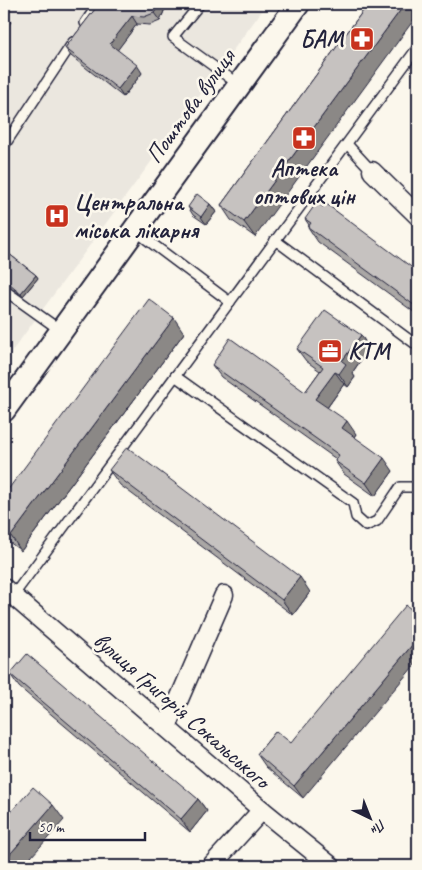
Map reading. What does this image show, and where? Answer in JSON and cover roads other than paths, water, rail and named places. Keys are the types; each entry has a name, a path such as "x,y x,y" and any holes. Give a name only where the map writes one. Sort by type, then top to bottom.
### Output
{"street":[{"name":"Поштова вулиця","path":"4,410 298,4"},
{"path":"372,171 418,216"},
{"name":"вулиця Григорія Сокальського","path":"8,592 262,810 331,866"},
{"path":"167,727 224,595"},
{"path":"211,866 262,810"}],"lane":[{"path":"4,146 98,4"},
{"path":"200,4 173,37 239,84"},
{"path":"8,592 175,376 418,47"},
{"path":"346,144 372,171"},
{"path":"134,229 230,302"},
{"path":"276,240 418,346"},
{"path":"4,290 61,331"},
{"path":"175,376 353,503 356,517 366,526 377,521 400,487 416,487"}],"place":[{"name":"БАМ","path":"362,39"},
{"name":"Аптека оптових цін","path":"304,138"},
{"name":"Центральна міська лікарня","path":"57,216"},
{"name":"КТМ","path":"330,351"}]}
